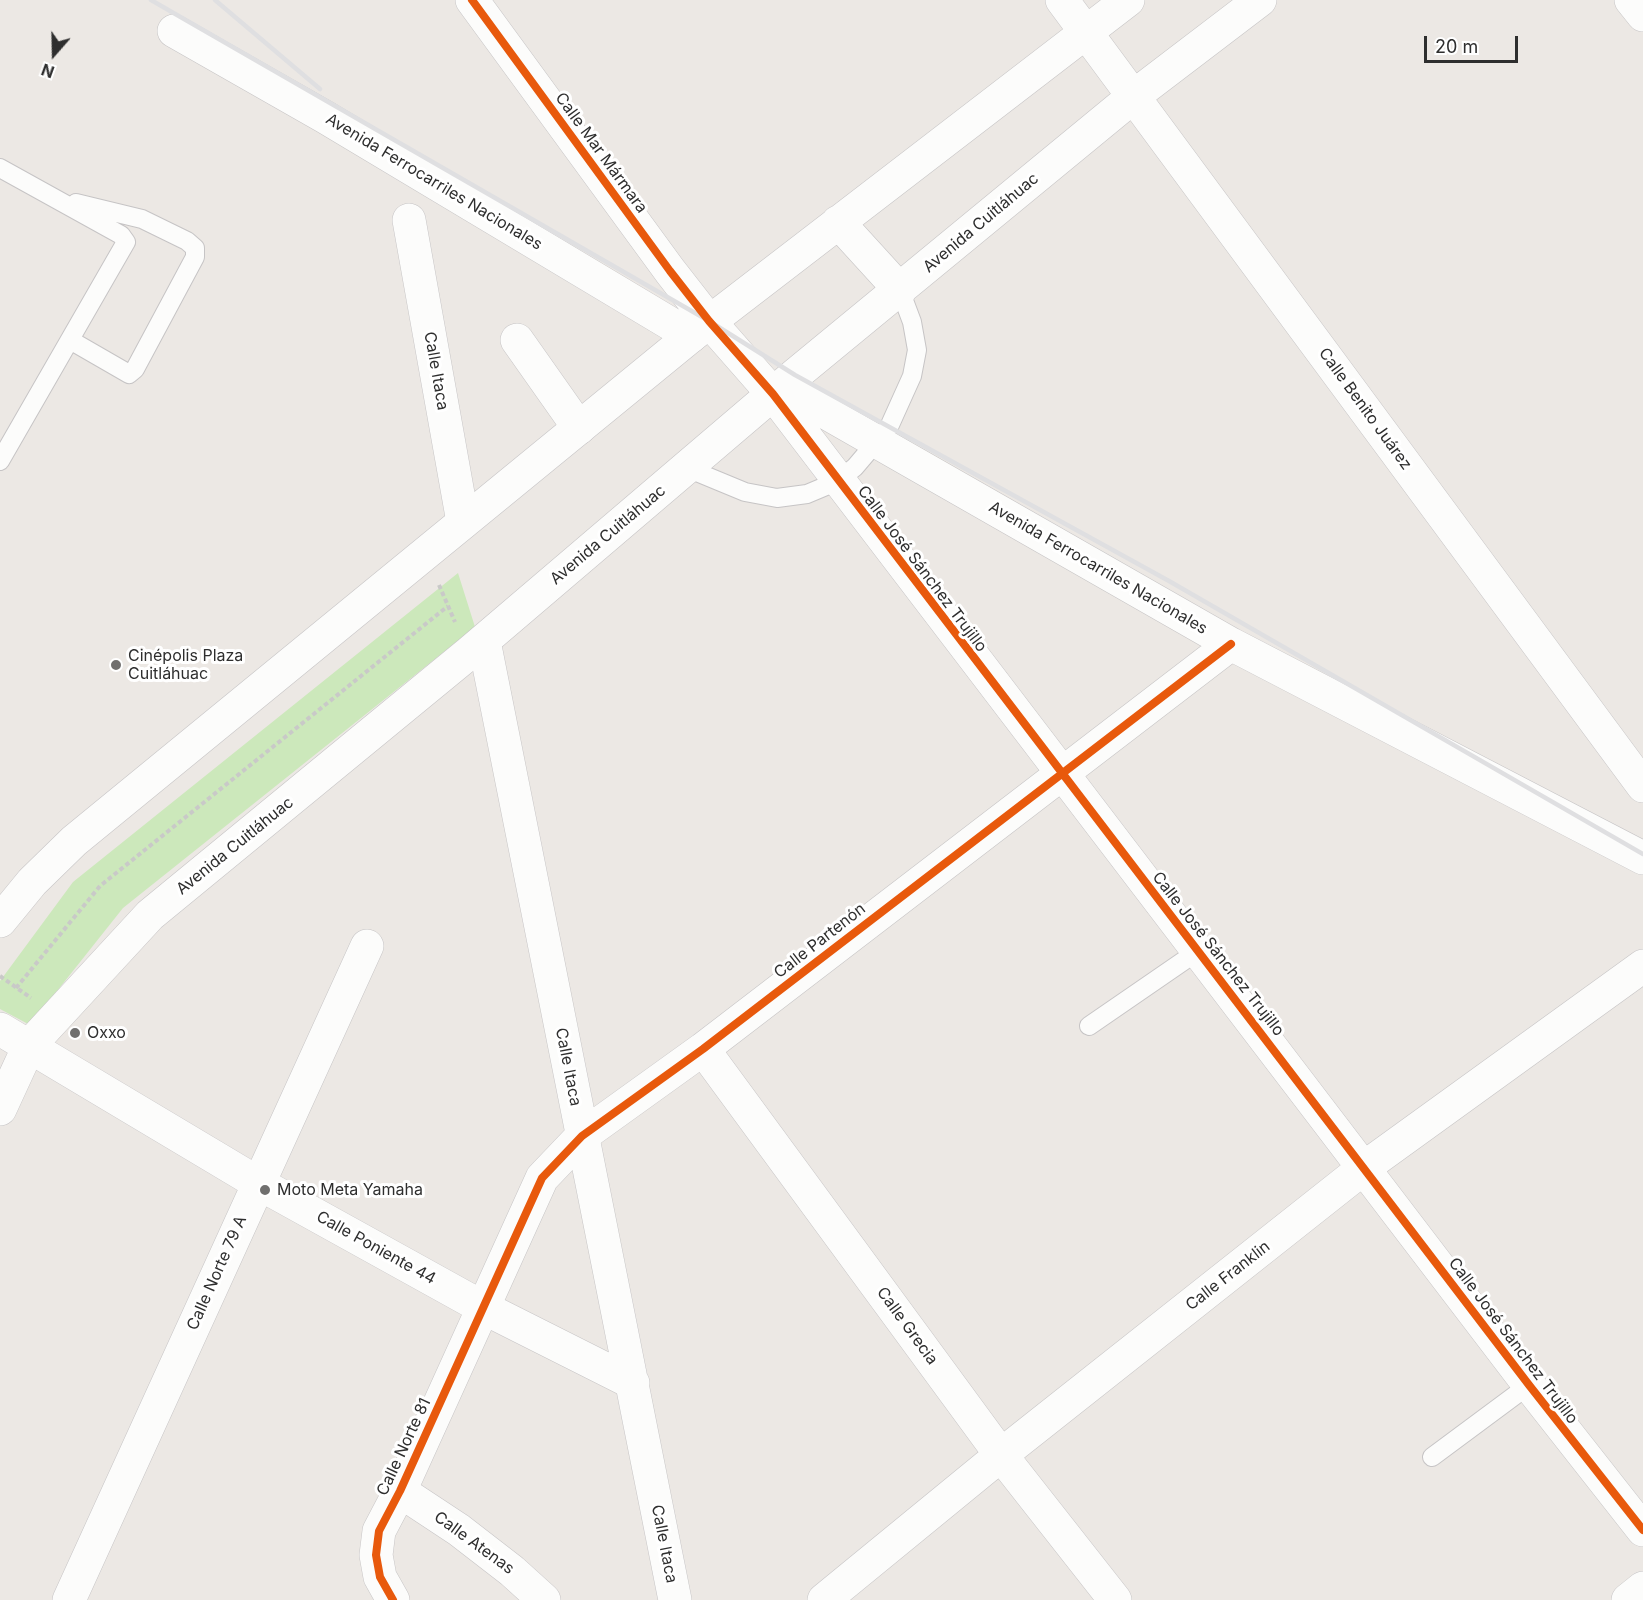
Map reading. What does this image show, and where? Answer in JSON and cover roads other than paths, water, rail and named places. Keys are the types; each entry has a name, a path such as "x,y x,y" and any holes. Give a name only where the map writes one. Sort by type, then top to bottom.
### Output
{"street":[{"name":"Calle Mar Mármara","path":"472,0 700,328"},
{"name":"Calle Benito Juárez","path":"1062,0 1643,786"},
{"path":"0,921 32,882 74,842 700,328 1128,0"},
{"name":"Avenida Cuitláhuac","path":"0,1109 29,1047 150,915 476,647 777,390 1134,96 1260,0"},
{"path":"1631,0 1643,15"},
{"name":"Avenida Ferrocarriles Nacionales","path":"174,31 700,328"},
{"name":"Calle Itaca","path":"409,220 463,522"},
{"path":"838,222 900,290"},
{"path":"700,328 777,390"},
{"path":"517,340 579,428"},
{"name":"Avenida Ferrocarriles Nacionales","path":"777,390 878,442 1231,644 1643,858"},
{"name":"Calle José Sánchez Trujillo","path":"777,390 838,481 1365,1167 1529,1385 1643,1530"},
{"name":"Calle Partenón","path":"482,1307 542,1178 582,1136 703,1049 1061,772 1231,644"},
{"name":"Calle Itaca","path":"476,647 582,1136 675,1600"},
{"name":"Calle Norte 79 A","path":"69,1600 367,946"},
{"name":"Calle Franklin","path":"824,1600 1001,1455 1365,1167 1643,966"},
{"name":"Calle Poniente 44","path":"0,1029 258,1183 482,1307 633,1383"},
{"name":"Calle Grecia","path":"703,1049 1001,1455 1116,1600"},
{"name":"Calle Norte 81","path":"393,1600 380,1577 376,1555 379,1531 400,1491 482,1307"},
{"name":"Calle Atenas","path":"400,1491 459,1530 512,1571 544,1600"},
{"path":"1628,1600 1643,1588"}],"lane":[{"path":"0,168 121,235 126,242 0,461"},
{"path":"55,198 142,219 187,241 195,248 195,257 135,369 129,374 70,340"},
{"path":"687,468 745,492 777,498 807,494 838,481 878,442 899,409 912,376 917,350 912,322 900,290"},
{"path":"1089,1026 1198,951"},
{"path":"1432,1457 1529,1385"}],"railway":[{"path":"151,0 709,321 795,375 1169,581 1643,854"},
{"path":"215,0 320,89"}],"place":[{"name":"Cinépolis Plaza Cuitláhuac","path":"116,665"},
{"name":"Oxxo","path":"75,1033"},
{"name":"Moto Meta Yamaha","path":"265,1190"}]}
